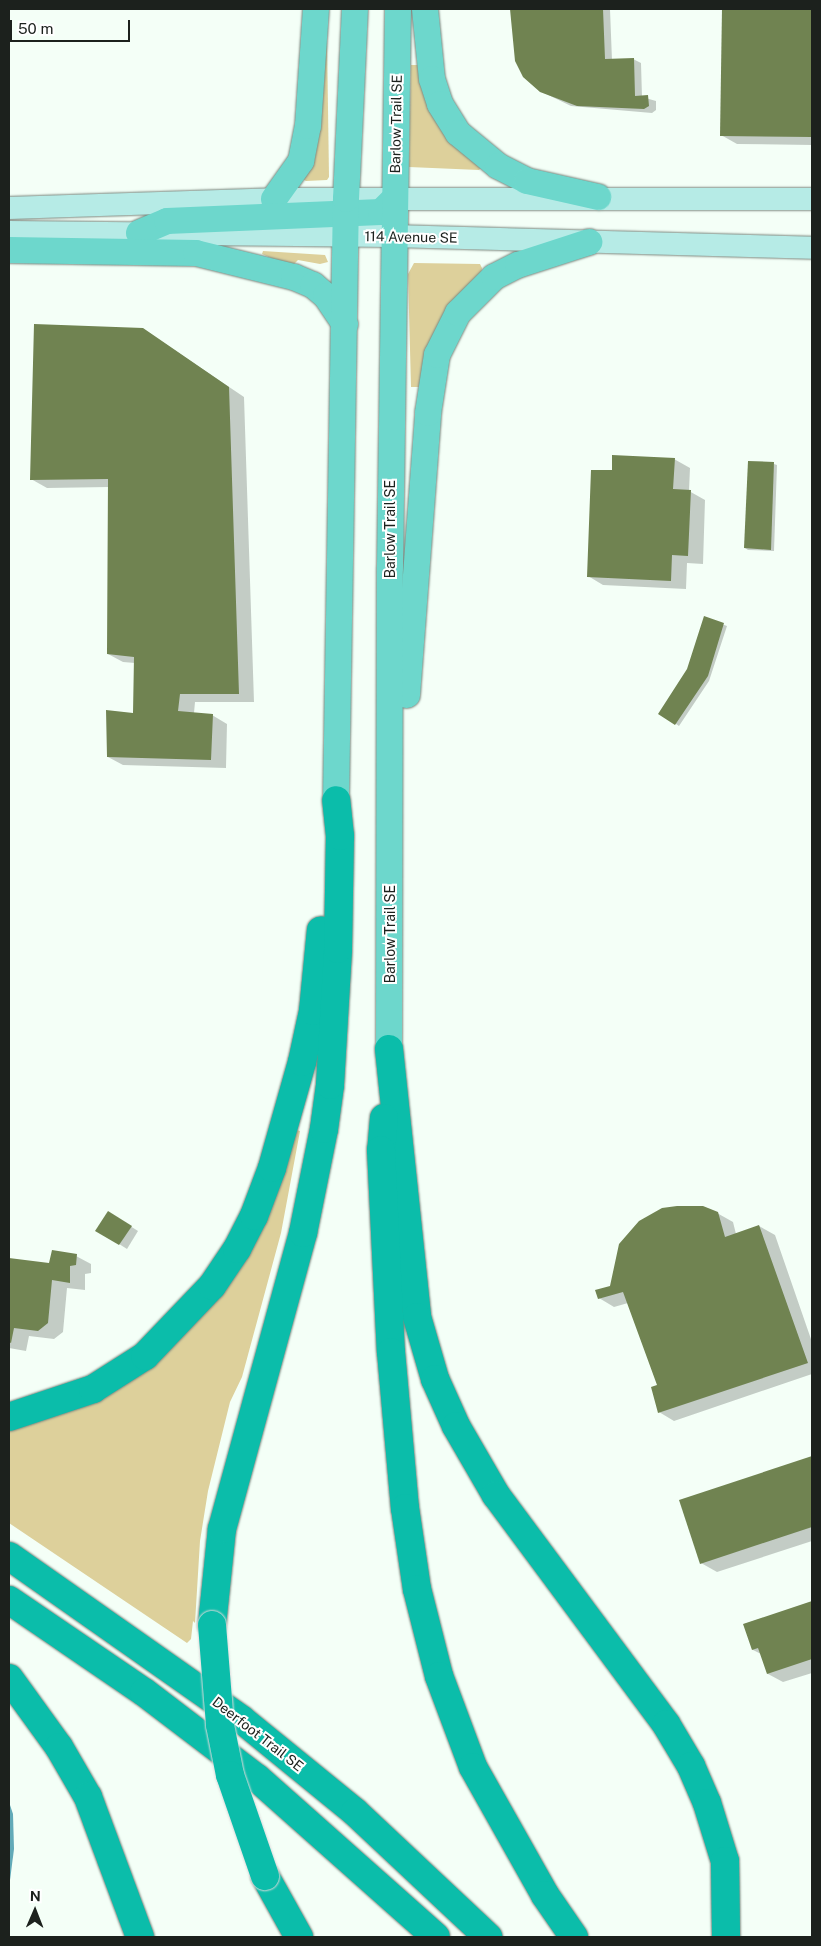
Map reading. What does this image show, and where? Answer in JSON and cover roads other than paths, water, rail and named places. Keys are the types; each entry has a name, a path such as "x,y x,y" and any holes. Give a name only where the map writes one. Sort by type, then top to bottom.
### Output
{"highway":[{"path":"9,1417 93,1389 145,1356 212,1286 237,1249 254,1216 272,1168 302,1062 315,993 326,840 336,800"},
{"path":"299,1937 265,1876 230,1775 220,1725 212,1625 222,1529 304,1233 324,1129 330,1085 338,949 340,836 336,800"},
{"path":"389,1049 381,1150 387,1275 400,1462 417,1589 439,1676 473,1767 545,1895 574,1937"},
{"path":"389,1049 418,1317 435,1379 456,1426 496,1495 666,1724 691,1766 707,1802 724,1860 726,1937"},
{"name":"Deerfoot Trail SE","path":"9,1556 242,1719 355,1812 488,1937"},
{"path":"9,1600 144,1692 257,1778 436,1937"},
{"path":"9,1678 59,1747 88,1796 140,1937"}],"main road":[{"path":"274,199 294,175 308,126 316,9"},
{"path":"336,800 346,216 355,9"},
{"name":"Barlow Trail SE","path":"389,1049 392,733 390,567 393,236 398,9"},
{"path":"425,9 432,79 440,104 458,133 498,166 527,181 598,197"},
{"path":"9,232 139,233 167,221 346,216 381,212 394,199 598,197 812,199"},
{"name":"114 Avenue SE","path":"9,208 274,199 346,216 393,236 811,249"},
{"path":"392,733 406,703 431,382 437,356 458,312 494,277 518,265 589,242"},
{"path":"9,250 196,253 294,277 313,285 326,296 345,324"}],"water":[{"path":"9,1802 13,1814 14,1849 9,1888"}]}
